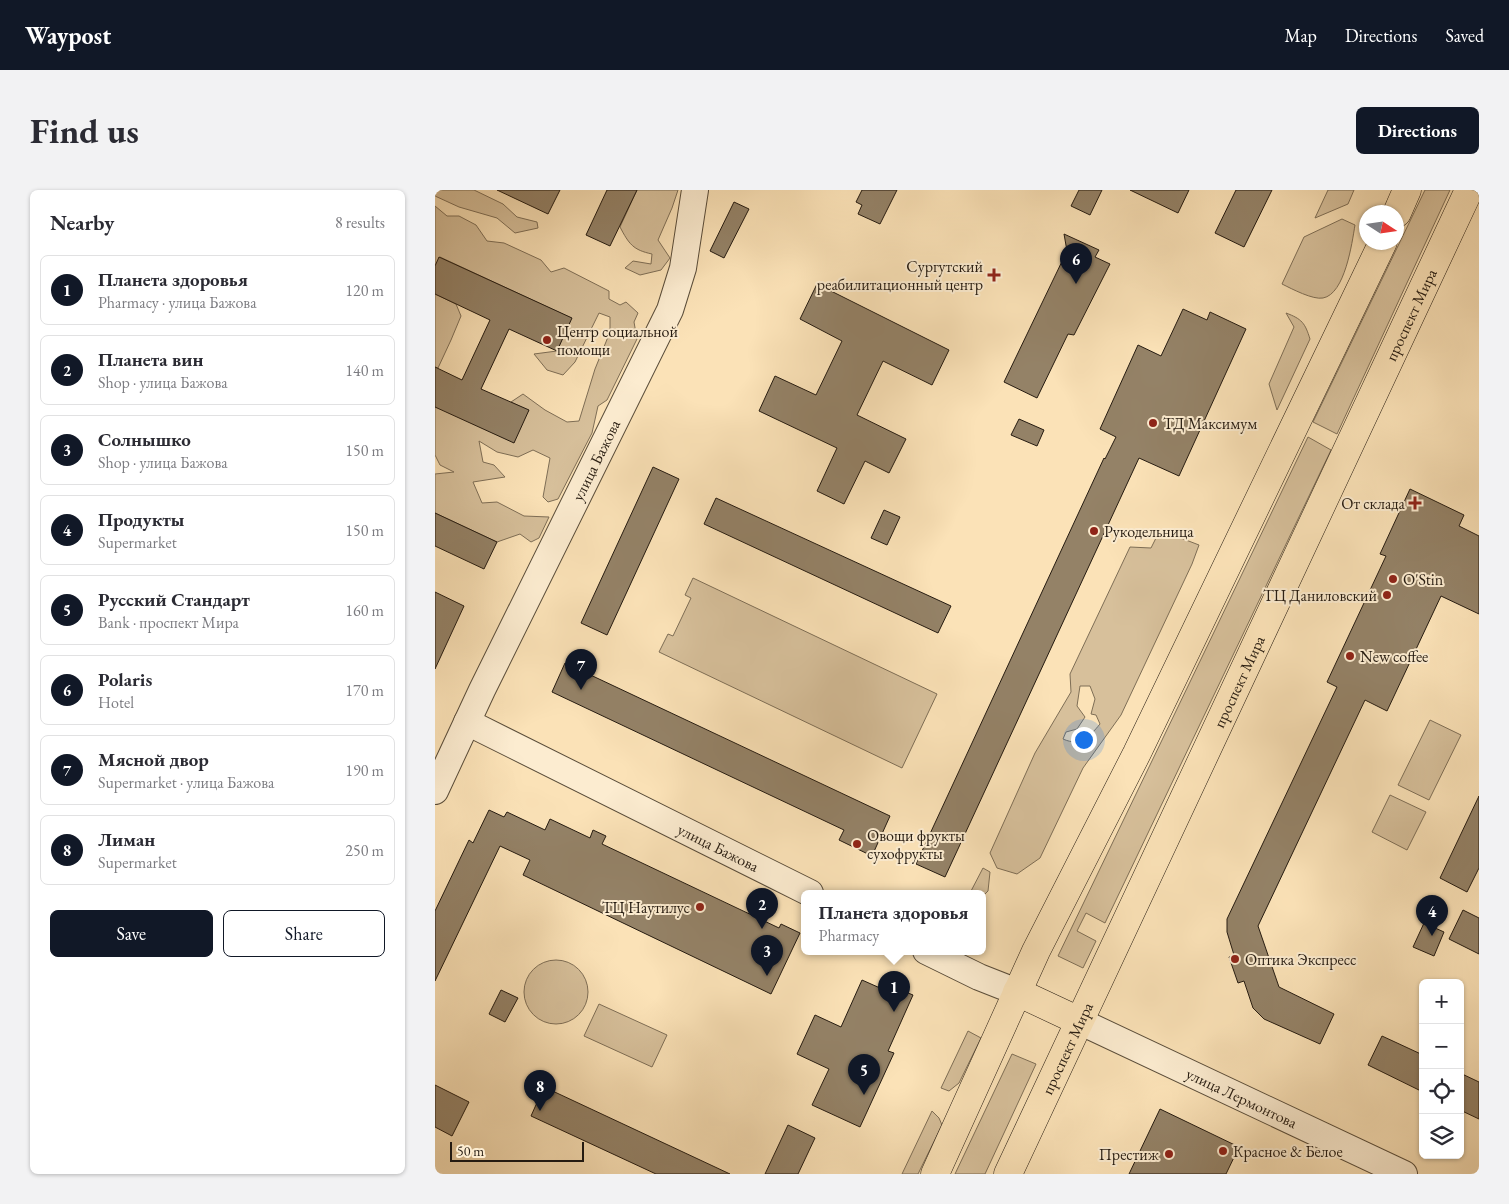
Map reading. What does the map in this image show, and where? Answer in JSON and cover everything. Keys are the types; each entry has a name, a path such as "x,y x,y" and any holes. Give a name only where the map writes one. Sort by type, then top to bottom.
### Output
{"main road":[{"path":"1400,205 1407,190"},
{"name":"проспект Мира","path":"1008,1174 1469,190"},
{"path":"935,1174 1017,992 1137,753 1379,250"},
{"path":"1017,992 1079,1021"}],"street":[{"name":"улица Бажова","path":"435,791 467,722 670,310 683,268 695,190"},
{"name":"улица Бажова","path":"467,722 804,890"},
{"path":"934,955 979,977 1017,992"},
{"name":"улица Лермонтова","path":"1079,1021 1404,1174"}],"shaded area":[{"path":"435,190 474,190 503,204 517,217 537,222 538,228 515,233 497,218 459,207 435,196"},
{"path":"637,190 678,190 658,240 670,258 661,270 640,275 625,268 633,261 651,264 652,254 632,245 620,227"},
{"path":"1328,190 1354,190 1348,204 1315,218"},
{"path":"1425,190 1450,190 1337,434 1313,422 1396,250 1404,250 1404,234"},
{"path":"435,206 447,216 459,216 476,225 487,241 504,243 541,260 551,272 564,268 609,291 609,299 620,305 626,302 638,313 634,322 637,339 607,400 598,406 592,433 558,499 548,502 543,497 550,458 533,450 518,457 497,452 479,441 483,462 494,465 505,477 473,482 482,503 497,502 524,516 549,517 539,538 531,542 520,534 497,542 435,513 435,474 454,472 440,465 435,455 435,407 529,411 511,402 523,394 545,410 567,422 579,421 595,369 610,332 610,317 599,313 575,362 563,375 547,370 534,354 557,351 571,318 440,257 435,266"},
{"path":"1342,219 1355,225 1346,267 1337,287 1331,294 1323,298 1314,297 1282,284 1304,237"},
{"path":"435,294 456,304 461,316 438,368 435,367"},
{"path":"1286,313 1302,322 1310,339 1277,410 1269,384 1294,327"},
{"path":"1308,437 1331,450 1105,923 1086,913 1077,931 1096,941 1083,968 1058,956"},
{"path":"1160,530 1199,545 1192,564 1121,715 1083,768 1040,858 1017,874 997,868 990,853 1035,753 1071,692 1070,674 1130,547 1151,548","holes":["1080,686 1090,686 1095,699 1091,714 1096,715 1100,724 1088,737 1080,741 1075,742 1063,739 1066,732 1077,729 1085,717 1077,706"]},
{"path":"693,578 937,694 902,768 659,652 668,634 673,636 691,598 685,595"},
{"path":"1430,720 1461,735 1429,800 1398,785"},
{"path":"1390,795 1426,812 1407,850 1372,832"},
{"path":"983,868 990,872 988,891 986,893 986,890 972,890"},
{"path":"556,960 574,966 582,974 588,992 582,1010 574,1018 556,1024 538,1018 530,1010 524,992 530,974 538,966"},
{"path":"599,1004 667,1035 652,1067 584,1036"},
{"path":"968,1031 981,1038 959,1083 949,1091 941,1088"},
{"path":"1012,1054 1036,1064 985,1174 955,1174"},
{"path":"932,1111 939,1118 942,1125 918,1174 902,1174"}],"building":[{"path":"497,190 560,190 548,214"},
{"path":"607,190 637,190 610,246 586,235"},
{"path":"862,190 897,190 880,224 858,214 862,205 856,202"},
{"path":"1079,190 1102,190 1090,215 1071,206"},
{"path":"1130,190 1189,190 1178,213"},
{"path":"1236,190 1272,190 1244,247 1215,233"},
{"path":"734,202 749,209 724,258 710,251"},
{"path":"1064,234 1099,250 1095,257 1110,264 1074,335 1068,334 1037,398 1004,382 1067,251"},
{"name":"Центр социальной помощи","path":"439,257 572,318 557,351 509,329 481,389 529,410 514,443 435,407 435,367 462,380 490,320 435,294 435,266"},
{"path":"817,284 949,350 932,385 883,361 857,415 906,439 889,473 865,461 844,504 817,491 837,448 759,411 775,376 816,395 842,341 800,319"},
{"path":"1183,309 1207,320 1210,312 1246,329 1179,476 1139,458 945,877 916,864 1104,458 1116,437 1100,429 1138,345 1161,356"},
{"path":"1019,419 1044,430 1037,446 1011,435"},
{"path":"653,467 679,479 607,635 581,623"},
{"path":"1410,489 1464,515 1459,526 1479,536 1479,614 1441,596 1387,711 1365,700 1258,926 1279,987 1334,1014 1320,1044 1264,1019 1253,1008 1244,981 1238,983 1229,957 1234,955 1227,932 1227,919 1337,687 1327,682 1386,556 1380,554"},
{"path":"716,498 951,606 938,633 704,524"},
{"path":"884,510 900,517 887,545 871,538"},
{"path":"435,513 497,542 484,569 435,546"},
{"path":"435,592 464,606 435,669"},
{"path":"565,663 890,816 872,856 839,840 844,830 552,692"},
{"path":"1479,796 1479,868 1467,892 1440,878"},
{"path":"489,810 504,817 507,812 545,830 550,819 590,838 593,830 606,836 602,844 779,928 781,924 800,933 771,994 523,875 530,860 500,846 435,981 435,911 469,840 473,843"},
{"path":"1463,910 1479,918 1479,954 1449,939"},
{"path":"1424,923 1444,932 1434,956 1413,947"},
{"path":"862,980 889,992 891,986 913,995 888,1051 894,1053 860,1127 812,1105 829,1069 797,1054 815,1015 841,1027"},
{"path":"501,990 518,998 505,1022 489,1014"},
{"path":"1382,1036 1419,1053 1419,1090 1368,1065"},
{"path":"1464,1075 1479,1082 1479,1119 1464,1112"},
{"path":"435,1085 469,1102 452,1136 435,1127"},
{"path":"544,1087 730,1174 656,1174 531,1116"},
{"name":"Престиж","path":"1160,1109 1239,1147 1226,1174 1129,1174"},
{"path":"788,1125 815,1138 798,1174 765,1174"}],"place":[{"name":"Сургутский реабилитационный центр","path":"994,275"},
{"name":"Polaris","path":"1076,284"},
{"name":"Центр социальной помощи","path":"547,340"},
{"name":"ТД Максимум","path":"1153,423"},
{"name":"От склада","path":"1415,503"},
{"name":"Рукодельница","path":"1094,531"},
{"name":"O'Stin","path":"1393,579"},
{"name":"ТЦ Даниловский","path":"1387,595"},
{"name":"New coffee","path":"1350,656"},
{"name":"Мясной двор","path":"581,690"},
{"name":"Овощи фрукты сухофрукты","path":"857,844"},
{"name":"ТЦ Наутилус","path":"700,907"},
{"name":"Планета вин","path":"762,929"},
{"name":"Продукты","path":"1432,936"},
{"name":"Оптика Экспресс","path":"1235,959"},
{"name":"Солнышко","path":"767,976"},
{"name":"Планета здоровья","path":"894,1012"},
{"name":"Русский Стандарт","path":"864,1095"},
{"name":"Лиман","path":"540,1111"},
{"name":"Красное & Белое","path":"1223,1151"},
{"name":"Престиж","path":"1169,1154"}]}
